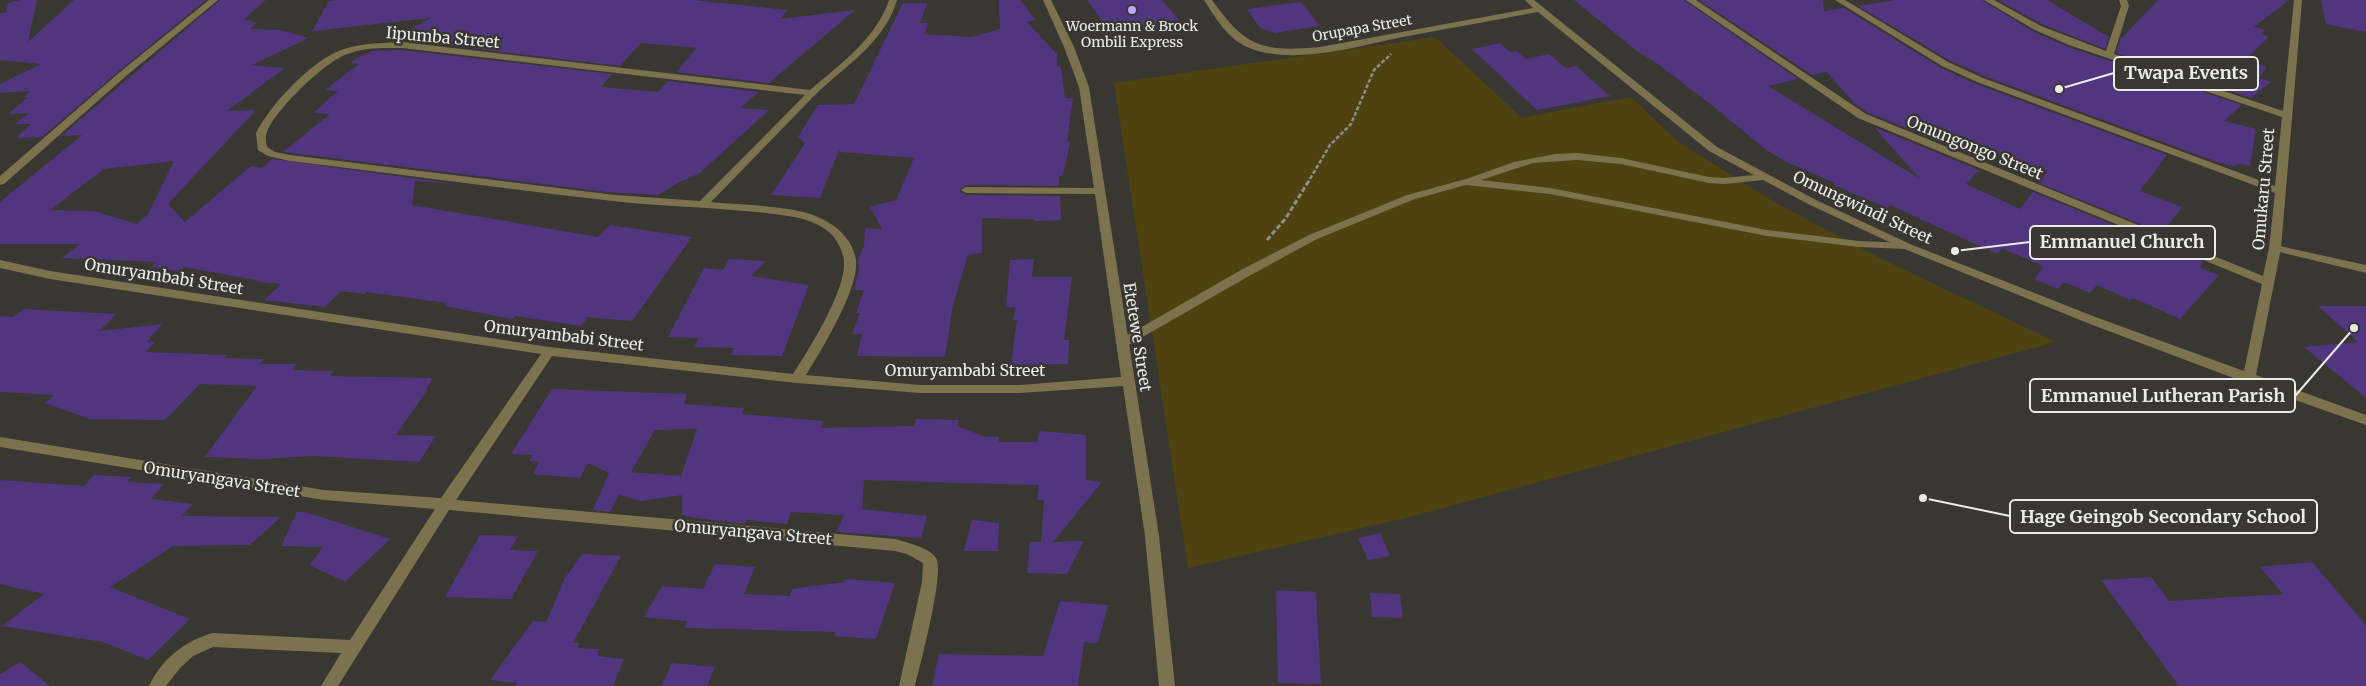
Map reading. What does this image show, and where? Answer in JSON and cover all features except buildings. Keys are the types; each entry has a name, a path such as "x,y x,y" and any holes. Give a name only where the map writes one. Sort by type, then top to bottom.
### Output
{"street":[{"path":"0,182 123,74 214,0"},
{"path":"703,204 812,93 854,56 881,26 894,0"},
{"name":"Etetewe Street","path":"1047,0 1084,87 1152,536 1167,686"},
{"name":"Orupapa Street","path":"1208,0 1240,40 1258,48 1283,51 1320,50 1540,9"},
{"name":"Omungwindi Street","path":"1529,0 1713,149 1764,178 1906,246 2249,379 2366,420"},
{"name":"Omungongo Street","path":"1690,0 1862,116 2269,283"},
{"path":"1839,0 1945,64 1980,80 2279,191"},
{"path":"1988,0 2054,36 2286,115"},
{"path":"2110,55 2125,6 2123,0"},
{"name":"Omukaru Street","path":"2249,379 2275,248 2298,0"},
{"name":"Iipumba Street","path":"797,379 828,328 847,280 850,261 838,235 825,224 798,214 703,204 606,197 290,158 272,154 262,148 261,134 267,122 292,92 334,56 362,48 383,46 402,45 812,93"},
{"path":"1123,343 1244,273 1314,237 1411,198 1533,160 1572,156 1604,158 1709,180 1724,181 1764,178"},
{"path":"1466,182 1550,191 1697,221 1767,233 1859,244 1906,246"},
{"path":"966,190 1099,191"},
{"path":"2275,248 2366,269"},
{"name":"Omuryambabi Street","path":"0,264 50,275 549,351 797,379 920,389 1020,389 1128,381"},
{"path":"329,686 445,504 549,351"},
{"name":"Omuryangava Street","path":"0,442 324,495 859,541 912,550 930,560 930,582 907,686"},
{"path":"157,686 183,652 199,643 213,640 354,647"}],"path":[{"path":"1244,273 1251,260 1286,218 1330,145 1351,124 1374,70 1409,34"}],"shaded area":[{"path":"1435,37 1522,118 1631,97 1677,141 1776,203 1880,258 2056,342 1410,517 1188,568 1114,83"}],"place":[{"name":"Woermann & Brock Ombili Express","path":"1132,10"},
{"name":"Twapa Events","path":"2059,89"},
{"name":"Emmanuel Church","path":"1955,251"},
{"name":"Emmanuel Lutheran Parish","path":"2354,328"},
{"name":"Hage Geingob Secondary School","path":"1923,498"}]}
